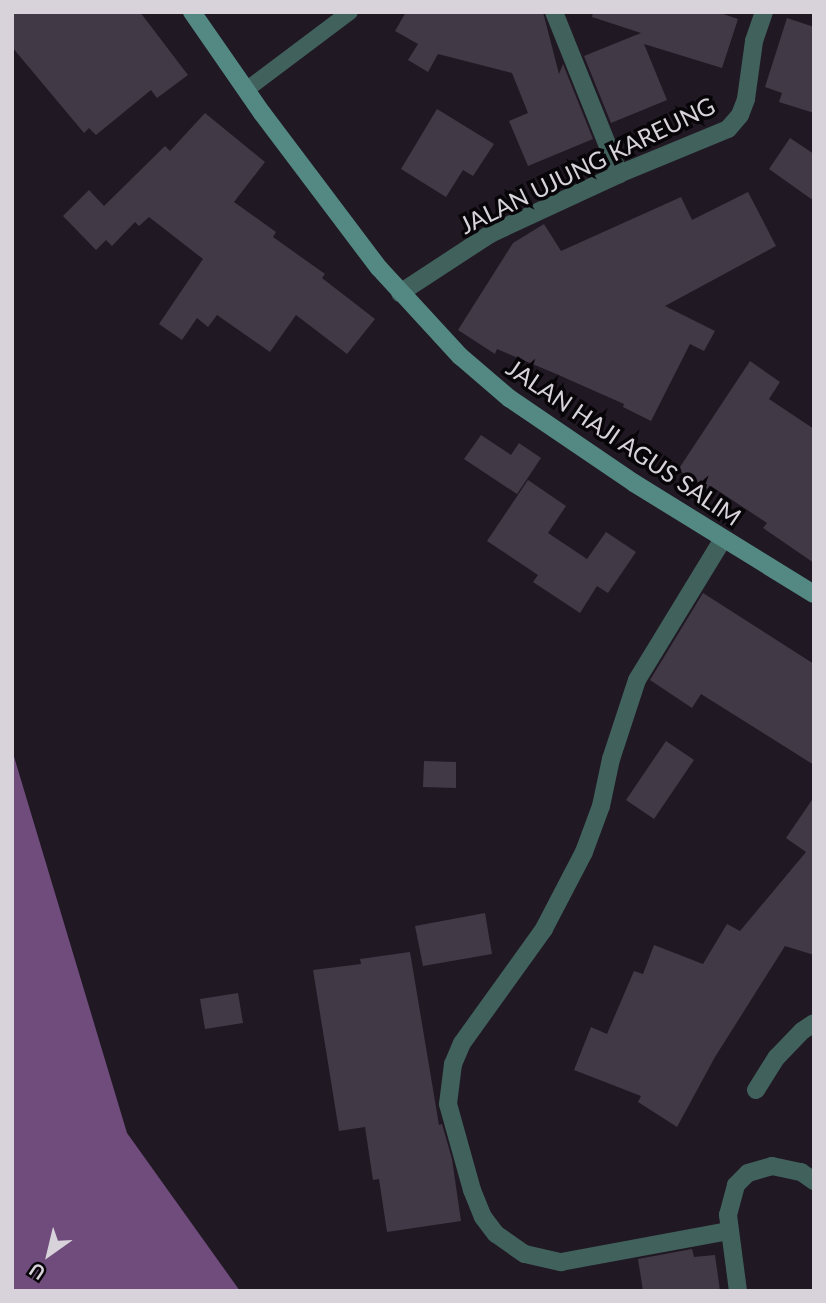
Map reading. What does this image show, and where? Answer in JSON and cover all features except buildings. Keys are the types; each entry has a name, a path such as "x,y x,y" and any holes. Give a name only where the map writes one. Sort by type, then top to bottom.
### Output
{"main road":[{"name":"JALAN HAJI AGUS SALIM","path":"192,12 322,195 400,293 460,356 509,398 634,483 814,594"}],"street":[{"path":"554,12 619,174"},
{"name":"JALAN UJUNG KAREUNG","path":"400,293 490,234 619,174 728,129 740,115 746,99 754,41 764,12"},
{"path":"723,539 637,680 611,759 601,806 584,852 544,929 462,1043 453,1064 448,1104 472,1190 483,1217 496,1234 525,1254 561,1262 583,1260 729,1231"},
{"path":"756,1090 777,1057 802,1031 814,1023"},
{"path":"738,1291 729,1231 731,1197 736,1185 748,1173 772,1166 801,1172 814,1181"}],"lane":[{"path":"246,90 350,12"}],"shaded area":[{"path":"12,750 127,1133 240,1291 12,1291"}]}
